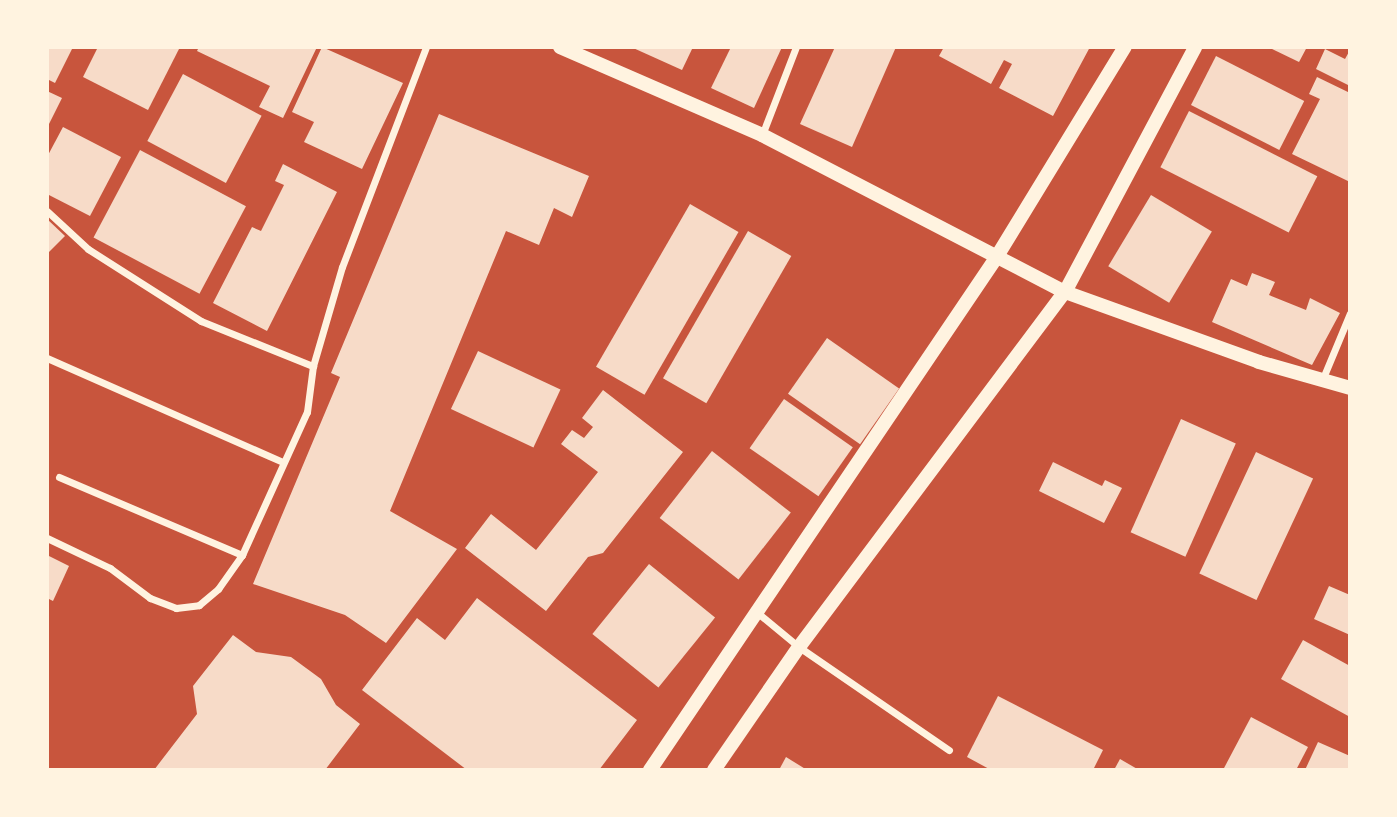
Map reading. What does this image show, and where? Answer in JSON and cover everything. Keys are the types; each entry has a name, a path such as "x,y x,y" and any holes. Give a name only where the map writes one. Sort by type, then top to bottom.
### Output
{"main road":[{"path":"650,770 759,614 996,258 1125,47"},
{"path":"714,770 799,647 1065,292 1195,47"},
{"path":"561,48 762,135 1065,292 1259,362 1323,378 1350,388"}],"street":[{"path":"47,538 110,568 150,597 176,608 200,605 218,589 242,555 307,412 313,366 342,267 426,47"},
{"path":"762,135 796,47"},
{"path":"47,211 88,249 201,321 313,366"},
{"path":"1323,378 1350,313"},
{"path":"47,358 284,463"},
{"path":"59,477 242,555"},
{"path":"759,614 799,647 949,750"}],"building":[{"path":"47,47 73,47 55,83 47,79"},
{"path":"98,47 180,47 148,110 83,77"},
{"path":"199,47 317,47 283,118 259,107 270,86 197,51"},
{"path":"322,47 403,83 362,169 304,142 314,122 292,112"},
{"path":"631,47 693,47 682,70"},
{"path":"731,47 782,47 754,108 711,88"},
{"path":"835,47 896,47 852,147 800,124"},
{"path":"944,47 1090,47 1053,116 999,88 1012,64 1004,60 991,84 939,56"},
{"path":"1268,47 1307,47 1299,62"},
{"path":"1325,49 1345,59 1350,50 1350,86 1316,69"},
{"path":"1216,56 1304,101 1279,150 1191,105"},
{"path":"183,74 262,116 226,183 147,141"},
{"path":"1317,77 1350,93 1350,182 1292,154 1320,99 1309,94"},
{"path":"47,91 62,98 47,128"},
{"path":"1189,111 1317,176 1289,233 1160,167"},
{"path":"439,114 589,176 572,217 554,208 539,245 506,231 390,511 457,549 386,643 345,615 253,584 340,377 331,373"},
{"path":"63,127 121,157 90,216 47,194 47,157"},
{"path":"140,150 246,206 199,294 94,237"},
{"path":"283,164 337,192 267,331 213,303 252,227 261,231 284,185 275,181"},
{"path":"1151,195 1212,232 1169,303 1108,266"},
{"path":"690,204 738,232 644,395 596,367"},
{"path":"47,219 65,236 47,254"},
{"path":"748,231 791,256 706,403 663,378"},
{"path":"1252,273 1275,282 1269,295 1306,310 1310,298 1340,313 1312,365 1212,322 1231,279 1247,286"},
{"path":"827,338 899,388 860,444 788,394"},
{"path":"478,351 560,389 533,447 451,409"},
{"path":"603,390 683,452 603,553 588,557 546,611 465,548 491,514 536,550 598,472 561,444 572,430 584,438 593,427 582,418"},
{"path":"784,399 853,447 818,496 750,448"},
{"path":"1181,419 1236,443 1185,557 1131,532"},
{"path":"712,451 791,513 738,580 660,518"},
{"path":"1256,452 1313,479 1256,600 1199,573"},
{"path":"1053,462 1102,486 1105,480 1122,488 1104,523 1039,491"},
{"path":"47,555 69,566 53,601 47,598"},
{"path":"649,564 715,617 658,687 592,634"},
{"path":"1329,586 1350,595 1350,635 1314,619"},
{"path":"477,598 637,720 599,770 467,770 362,690 417,618 445,640"},
{"path":"233,635 256,652 291,657 321,679 336,705 360,724 325,770 154,770 197,714 193,686"},
{"path":"1303,640 1350,666 1350,717 1281,679"},
{"path":"998,696 1103,750 1093,770 991,770 967,757"},
{"path":"1251,717 1308,747 1296,770 1223,770"},
{"path":"1318,742 1350,756 1350,770 1305,770"},
{"path":"786,757 807,770 779,770"},
{"path":"1120,759 1139,770 1114,770"}]}
